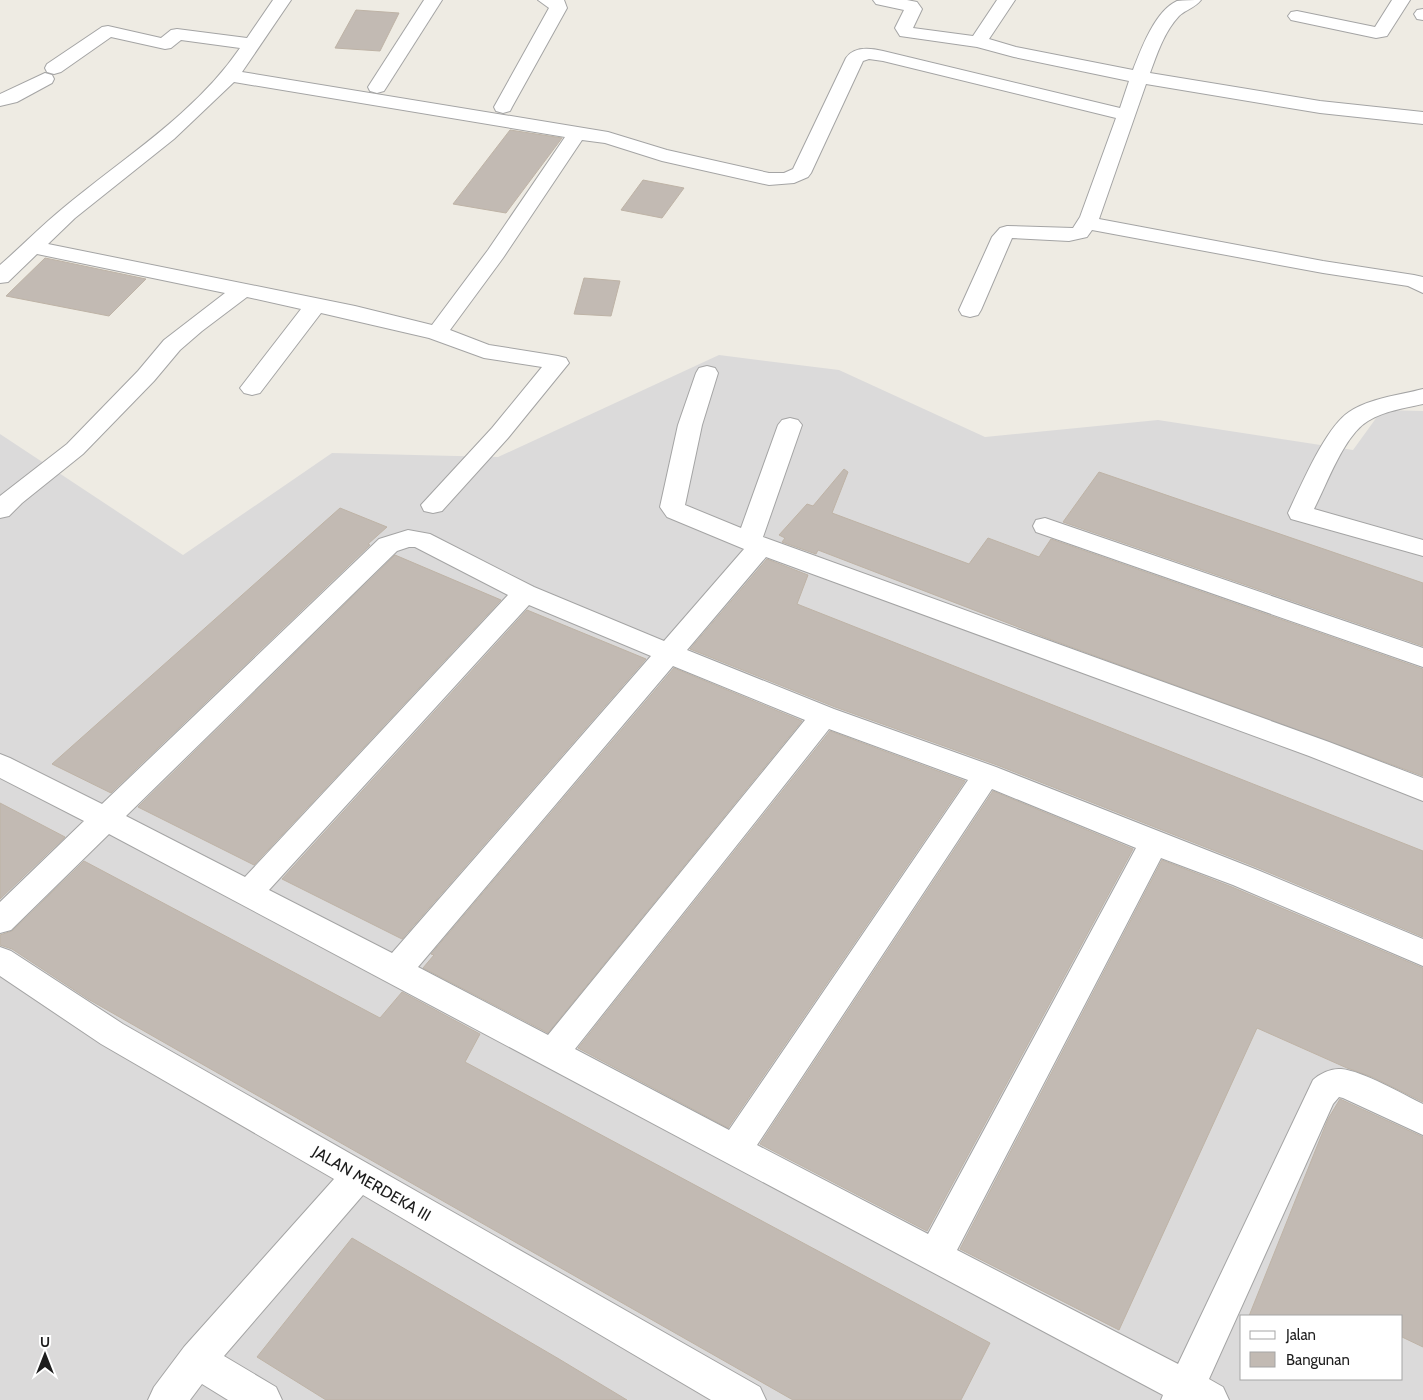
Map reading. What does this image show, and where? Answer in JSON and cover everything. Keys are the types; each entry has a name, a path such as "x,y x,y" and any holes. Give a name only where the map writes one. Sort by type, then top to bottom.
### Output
{"street":[{"path":"0,277 68,214 167,135 230,76 282,0"},
{"path":"377,86 433,0"},
{"path":"503,108 558,8 557,3 547,0"},
{"path":"882,0 913,3 904,28 906,32 978,42 1014,52 1138,77 1320,107 1423,118"},
{"path":"978,42 1006,0"},
{"path":"970,310 1002,237 1007,232 1075,235 1080,233 1090,217 1127,115 1138,77 1166,21 1176,10 1192,0"},
{"path":"1297,16 1376,33 1381,32 1401,0"},
{"path":"0,100 10,98 50,74 108,31 165,44 177,34 252,44"},
{"path":"230,76 608,138 662,155 769,178 793,178 801,172 855,58 868,54 1127,115"},
{"path":"437,333 496,254 577,133"},
{"path":"1086,223 1323,267 1414,281 1423,287"},
{"path":"31,247 315,305 437,333 484,351 558,363 500,433 433,505"},
{"path":"0,510 13,497 75,449 146,376 172,346 194,326 242,291"},
{"path":"252,388 315,305"},
{"path":"707,373 690,425 673,498 672,507 680,513 755,544 1319,749 1423,790"},
{"path":"1423,396 1385,404 1355,417 1326,461 1300,513 1423,548"},
{"path":"396,970 668,653 755,544 790,425"},
{"path":"1044,526 1423,658"},
{"path":"0,921 388,544 408,538 421,540 525,593 668,653 824,716 986,776 1244,878 1423,953"},
{"path":"249,892 525,593"},
{"path":"553,1053 824,716"},
{"path":"0,765 249,892 553,1053 637,1100 936,1255 1192,1396 1321,1094 1326,1088 1331,1084 1349,1085 1423,1120"},
{"path":"734,1149 986,776"},
{"path":"936,1255 1154,843"},
{"name":"JALAN MERDEKA III","path":"0,960 112,1034 360,1175 747,1400"},
{"path":"167,1400 197,1360 360,1175"},
{"path":"197,1360 263,1400"}],"shaded area":[{"path":"719,355 839,370 985,437 1158,420 1353,450 1382,410 1423,411 1423,1400 0,1400 0,434 183,555 332,453 498,457"}],"building":[{"path":"356,10 399,13 380,51 335,48"},
{"path":"510,130 562,138 506,213 453,204"},
{"path":"643,180 684,188 662,218 621,210"},
{"path":"45,258 146,279 109,316 6,296"},
{"path":"584,278 620,281 611,316 574,314"},
{"path":"844,469 848,472 832,513 969,564 988,538 1039,557 1051,539 1423,669 1423,776 1052,640 818,550 816,554 782,542 785,538 779,535 807,504 813,506"},
{"path":"1099,472 1423,583 1423,646 1063,522"},
{"path":"340,508 387,527 111,793 52,764"},
{"path":"395,555 501,600 254,865 138,807"},
{"path":"767,559 808,575 797,604 1423,851 1423,937 1256,867 997,765 835,707 690,649"},
{"path":"527,610 646,659 402,939 282,879"},
{"path":"674,668 802,721 548,1033 423,968 434,955 431,954"},
{"path":"830,731 965,781 728,1128 578,1048"},
{"path":"993,791 1133,849 927,1231 760,1144"},
{"path":"0,803 65,837 0,899"},
{"path":"1162,860 1232,887 1423,968 1423,1102 1372,1077 1347,1068 1257,1028 1119,1330 960,1249"},
{"path":"84,861 380,1018 402,992 480,1034 465,1062 990,1343 961,1400 793,1400 88,999 12,949 0,945 0,935 12,931"},
{"path":"1340,1099 1423,1137 1423,1347 1403,1337 1403,1315 1249,1315 1328,1119"},
{"path":"352,1238 627,1400 326,1400 257,1357"}]}
